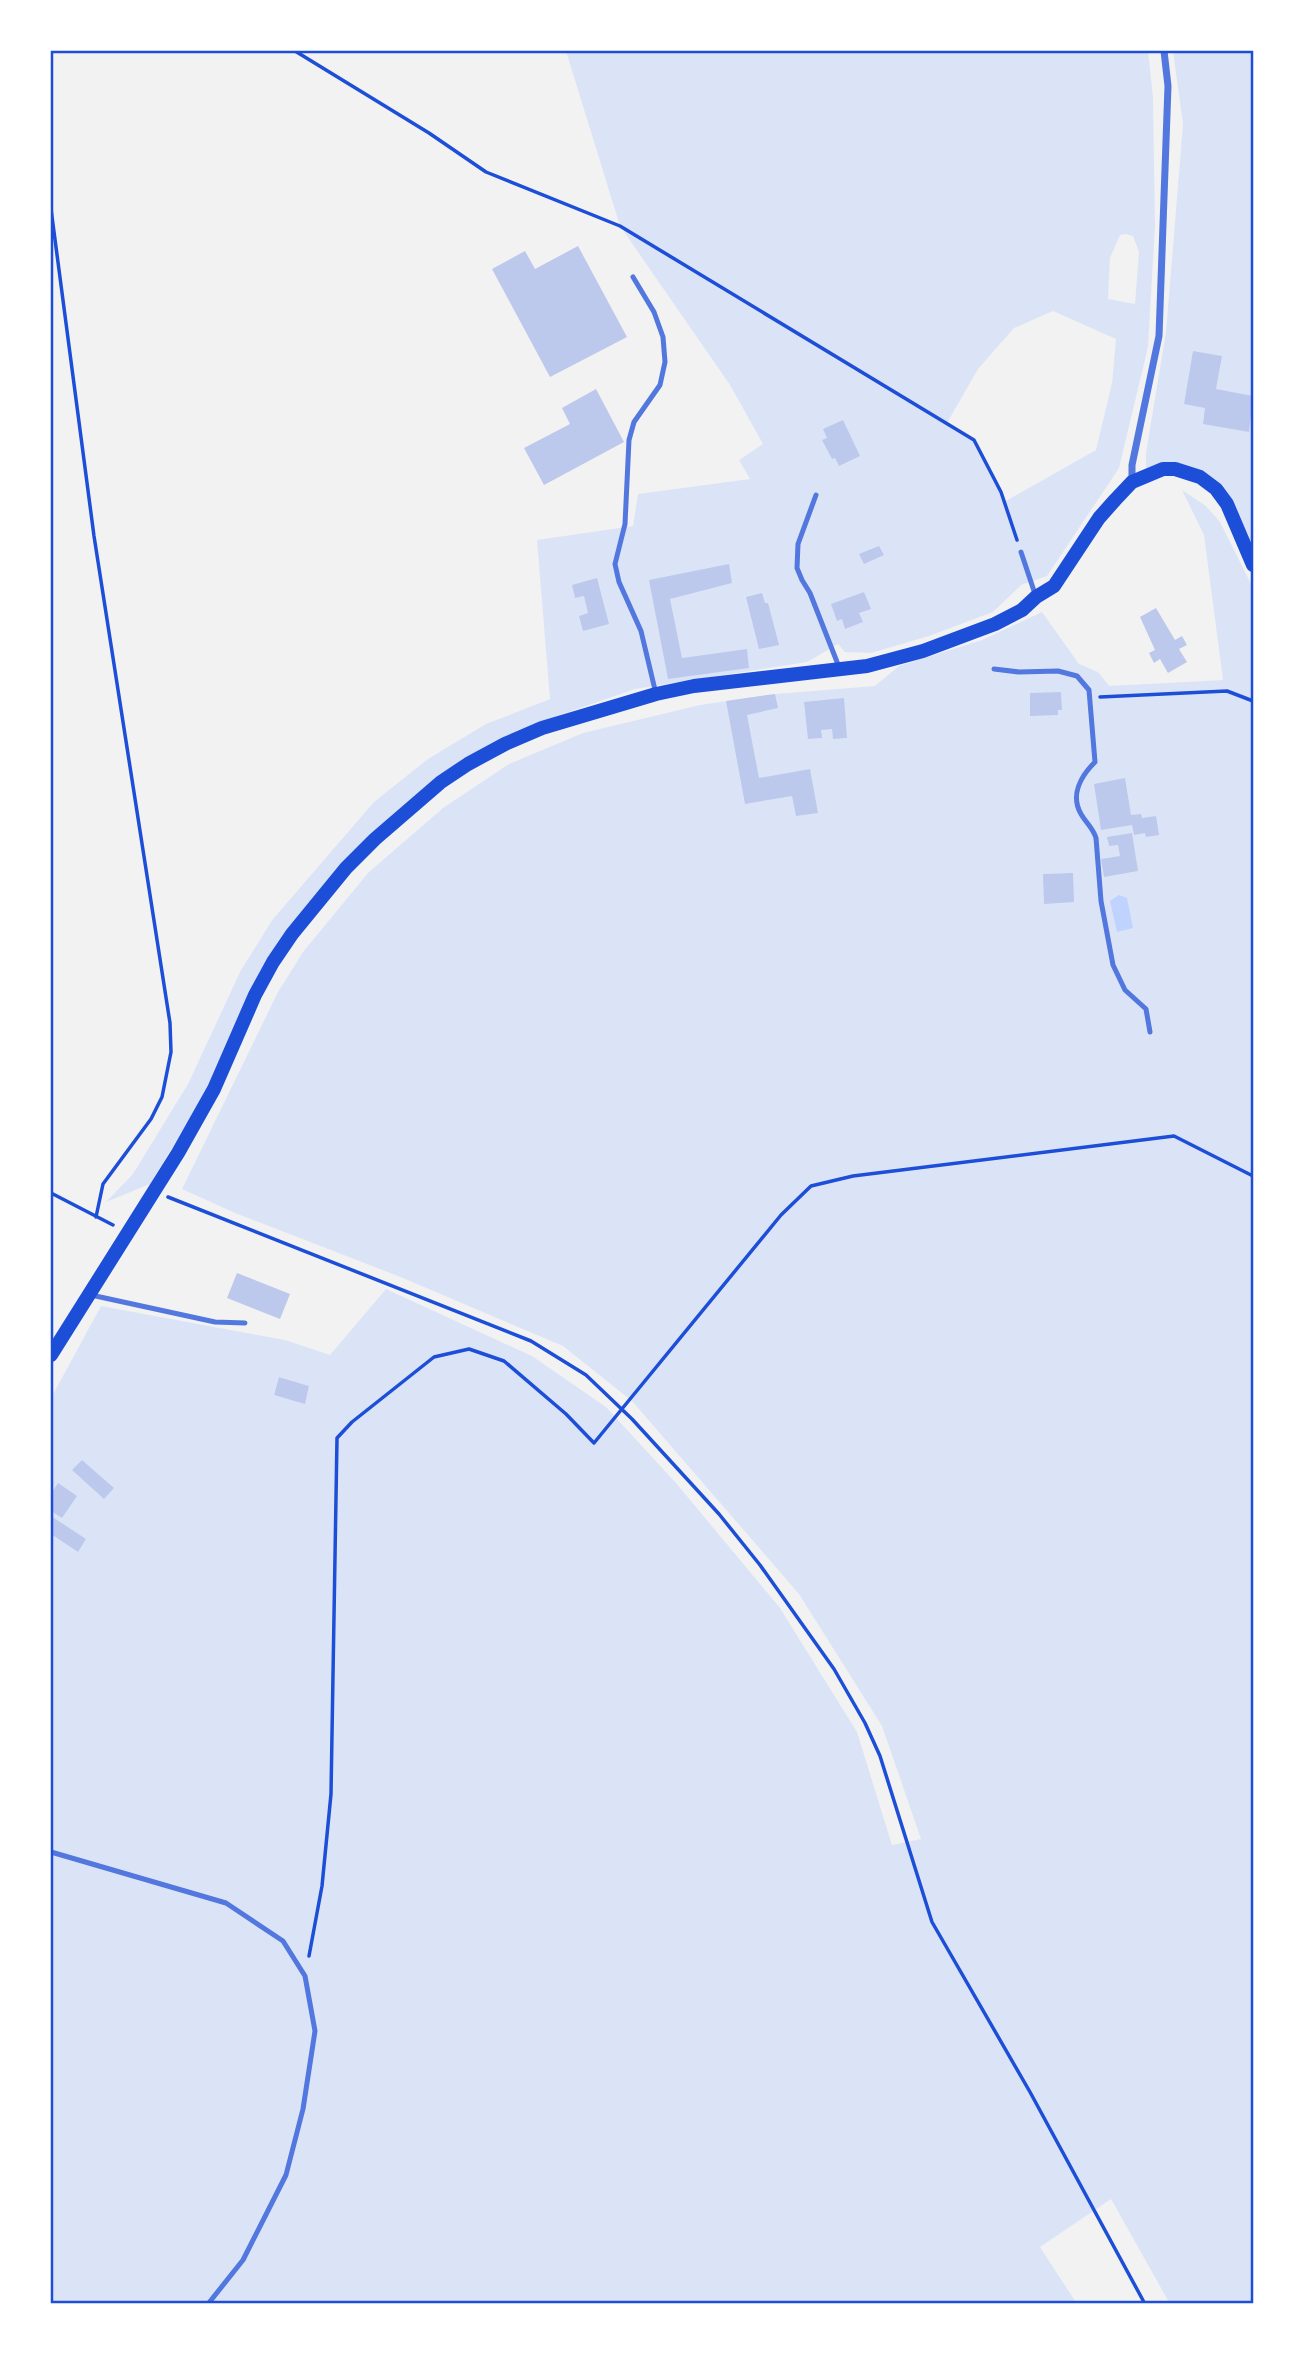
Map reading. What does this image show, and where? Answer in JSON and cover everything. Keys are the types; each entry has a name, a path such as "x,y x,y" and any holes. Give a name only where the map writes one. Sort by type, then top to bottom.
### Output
{"main road":[{"path":"51,1355 178,1153 214,1089 245,1017 273,962 292,934 346,868 441,782 505,744 572,718 656,694 694,686 840,670 892,660 995,624 1022,610 1054,586 1099,518 1132,482 1163,469 1175,468 1200,477 1216,489 1227,504 1253,565"}],"street":[{"path":"1132,482 1132,465 1158,336 1168,86 1164,51"}],"lane":[{"path":"633,277 659,325 665,362 660,385 634,422 629,440 625,523 615,564 619,582 640,631 656,694"},
{"path":"816,495 798,544 797,568 817,608 840,670"},
{"path":"1021,552 1036,597"},
{"path":"994,668 1019,672 1068,673 1084,682 1091,697 1095,762 1078,786 1075,799 1079,811 1093,829 1096,838 1101,901 1112,965 1125,990 1146,1009 1150,1032"},
{"path":"88,1294 215,1322 245,1323"},
{"path":"51,1852 226,1903 283,1941 305,1976 315,2031 303,2109 286,2175 243,2260 208,2304"}],"path":[{"path":"295,51 429,133 486,172 620,226 974,440 1001,492 1021,552"},
{"path":"51,209 93,536 170,1023 171,1052 162,1097 151,1119 103,1184 96,1217 51,1193"},
{"path":"1091,697 1227,691 1253,701"},
{"path":"305,1976 322,1886 331,1794 337,1438 352,1422 434,1357 469,1349 504,1361 566,1414 594,1443 781,1215 811,1186 853,1176 1174,1136 1253,1175"},
{"path":"154,1188 171,1199 221,1220 531,1341 586,1375 610,1396 719,1514 760,1565 834,1669 865,1723 880,1756 932,1922 1030,2092 1145,2304"}],"shaded area":[{"path":"566,51 1148,51 1153,97 1155,226 1148,347 1119,468 1047,576 1021,585 993,612 929,636 871,653 845,652 838,644 807,662 635,689 557,716 500,740 304,909 209,1087 150,1184 106,1202 133,1174 188,1084 241,970 273,919 374,802 428,759 486,724 550,699 537,540 633,526 638,494 750,479 739,460 763,444 730,385 620,226","holes":["1120,235 1133,236 1139,252 1135,304 1108,299 1110,258","1053,311 1116,339 1112,383 1096,450 1004,502 974,440 947,423 978,369 1014,328"]},
{"path":"1173,51 1253,51 1253,549 1203,474 1146,469 1146,453 1166,332 1183,124"},
{"path":"1182,490 1206,506 1220,522 1253,588 1253,2304 1170,2304 1111,2199 1040,2247 1077,2304 51,2304 51,1398 101,1306 285,1340 330,1355 386,1289 532,1356 606,1407 676,1483 780,1608 857,1732 892,1845 921,1839 882,1726 799,1594 632,1401 563,1346 182,1189 278,992 303,952 368,873 443,808 509,764 583,733 700,705 775,694 875,686 899,666 982,640 1042,612 1079,664 1098,672 1109,686 1223,680 1204,535","holes":["279,1377 309,1386 305,1403 274,1395"]}],"water":[{"path":"1119,895 1127,898 1133,928 1117,932 1110,901"}],"building":[{"path":"578,246 627,337 550,377 492,269 525,251 535,269"},
{"path":"1193,351 1222,356 1216,389 1253,396 1249,432 1203,424 1205,408 1184,404"},
{"path":"596,389 624,442 544,485 524,448 570,424 562,408"},
{"path":"843,420 860,456 839,466 822,440 827,438 823,429"},
{"path":"879,546 884,555 864,564 859,554"},
{"path":"729,564 732,583 670,599 682,658 747,649 749,668 668,679 649,580"},
{"path":"597,578 609,624 583,631 579,616 588,613 584,596 575,598 572,585"},
{"path":"864,592 871,609 859,613 863,622 845,629 842,619 837,621 831,604"},
{"path":"762,593 765,603 768,603 779,645 759,649 746,597"},
{"path":"1156,608 1175,640 1182,636 1187,645 1179,649 1187,662 1168,673 1160,659 1154,663 1149,653 1155,650 1140,617"},
{"path":"1061,692 1062,710 1058,710 1058,715 1030,716 1030,693"},
{"path":"775,694 778,708 747,715 759,778 810,769 818,813 796,816 792,796 745,804 726,701"},
{"path":"844,698 847,738 833,739 832,729 821,730 822,738 808,739 804,702"},
{"path":"1125,778 1131,815 1141,814 1142,818 1156,816 1159,835 1134,835 1132,825 1101,830 1094,784"},
{"path":"1132,833 1138,871 1104,877 1101,859 1120,856 1118,845 1109,846 1107,837"},
{"path":"1073,873 1074,902 1044,904 1043,874"},
{"path":"237,1273 290,1294 280,1319 227,1298"},
{"path":"279,1377 309,1386 305,1404 274,1395"},
{"path":"82,1460 114,1488 104,1499 72,1470"},
{"path":"58,1483 77,1496 62,1518 51,1511 51,1494"},
{"path":"51,1516 86,1539 78,1552 51,1534"}]}
